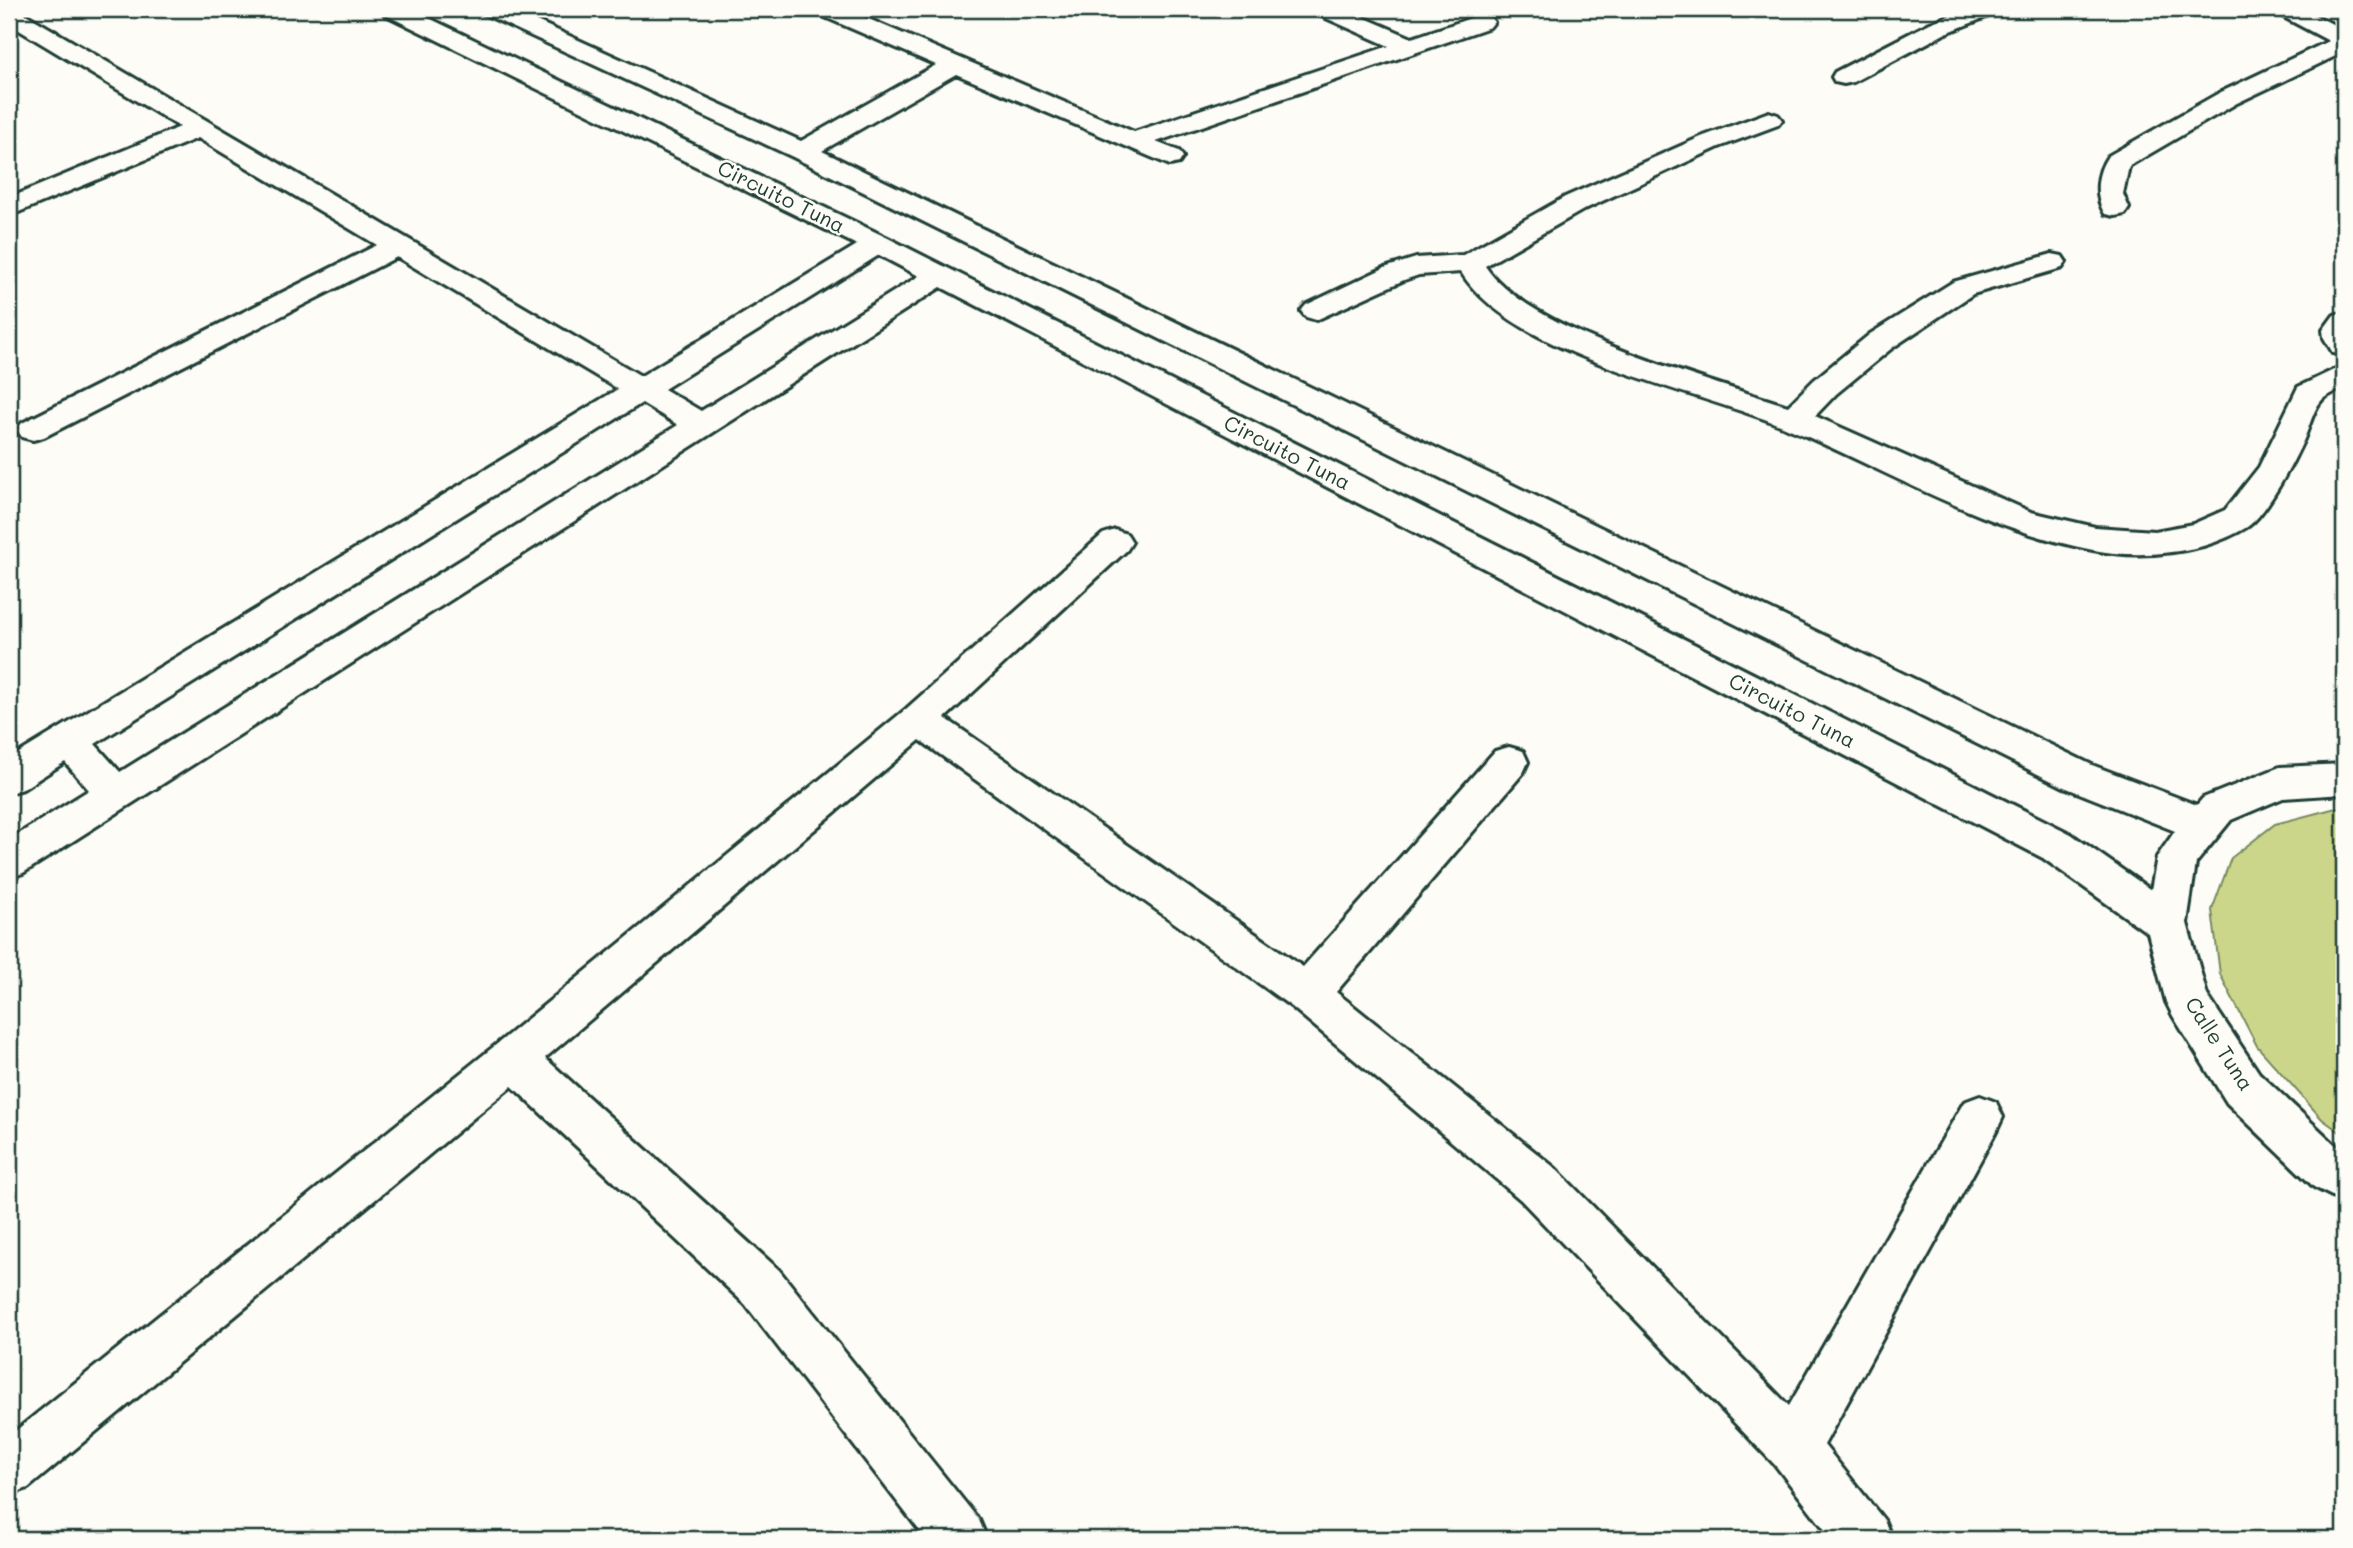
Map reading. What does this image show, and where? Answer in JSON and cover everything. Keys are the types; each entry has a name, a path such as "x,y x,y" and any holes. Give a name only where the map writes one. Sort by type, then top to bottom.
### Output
{"street":[{"name":"Circuito Tuna","path":"392,9 878,244 2057,846 2166,923"},
{"path":"492,9 802,151 2078,776 2204,825"},
{"path":"826,9 1170,157"},
{"path":"1325,9 1410,46"},
{"path":"1844,77 1938,28 1986,9"},
{"path":"2286,9 2344,41"},
{"path":"1133,141 1482,22"},
{"path":"15,24 199,128 701,425"},
{"path":"2115,208 2110,194 2117,162 2277,73 2344,41"},
{"path":"802,151 956,64"},
{"path":"1316,311 1394,274 1416,267 1469,262 1575,203 1710,142 1769,120"},
{"path":"9,208 199,128"},
{"path":"9,862 701,425 878,244"},
{"path":"33,430 396,246"},
{"path":"1794,419 1825,387 1881,341 1963,288 2052,261"},
{"path":"1469,262 1481,282 1500,299 1523,316 1565,337 1657,373 1794,419 2022,521 2095,539 2155,543 2200,535 2237,519 2273,471 2309,394 2344,375"},
{"path":"9,778 644,389 939,276"},
{"path":"2344,321 2337,330 2344,346"},
{"path":"9,1469 513,1058 919,719 1115,542"},
{"path":"919,719 1307,994 1538,1184 1794,1448 1865,1539"},
{"path":"69,741 116,794"},
{"path":"1307,994 1509,762"},
{"name":"Calle Tuna","path":"2344,779 2280,783 2217,809 2177,857 2166,923 2188,1002 2243,1088 2330,1171 2344,1180"},
{"path":"513,1058 762,1287 960,1539"},
{"path":"1794,1448 1980,1117"}],"green space":[{"path":"2344,808 2344,1135 2322,1119 2257,1046 2220,974 2212,910 2231,858 2275,824"}]}
